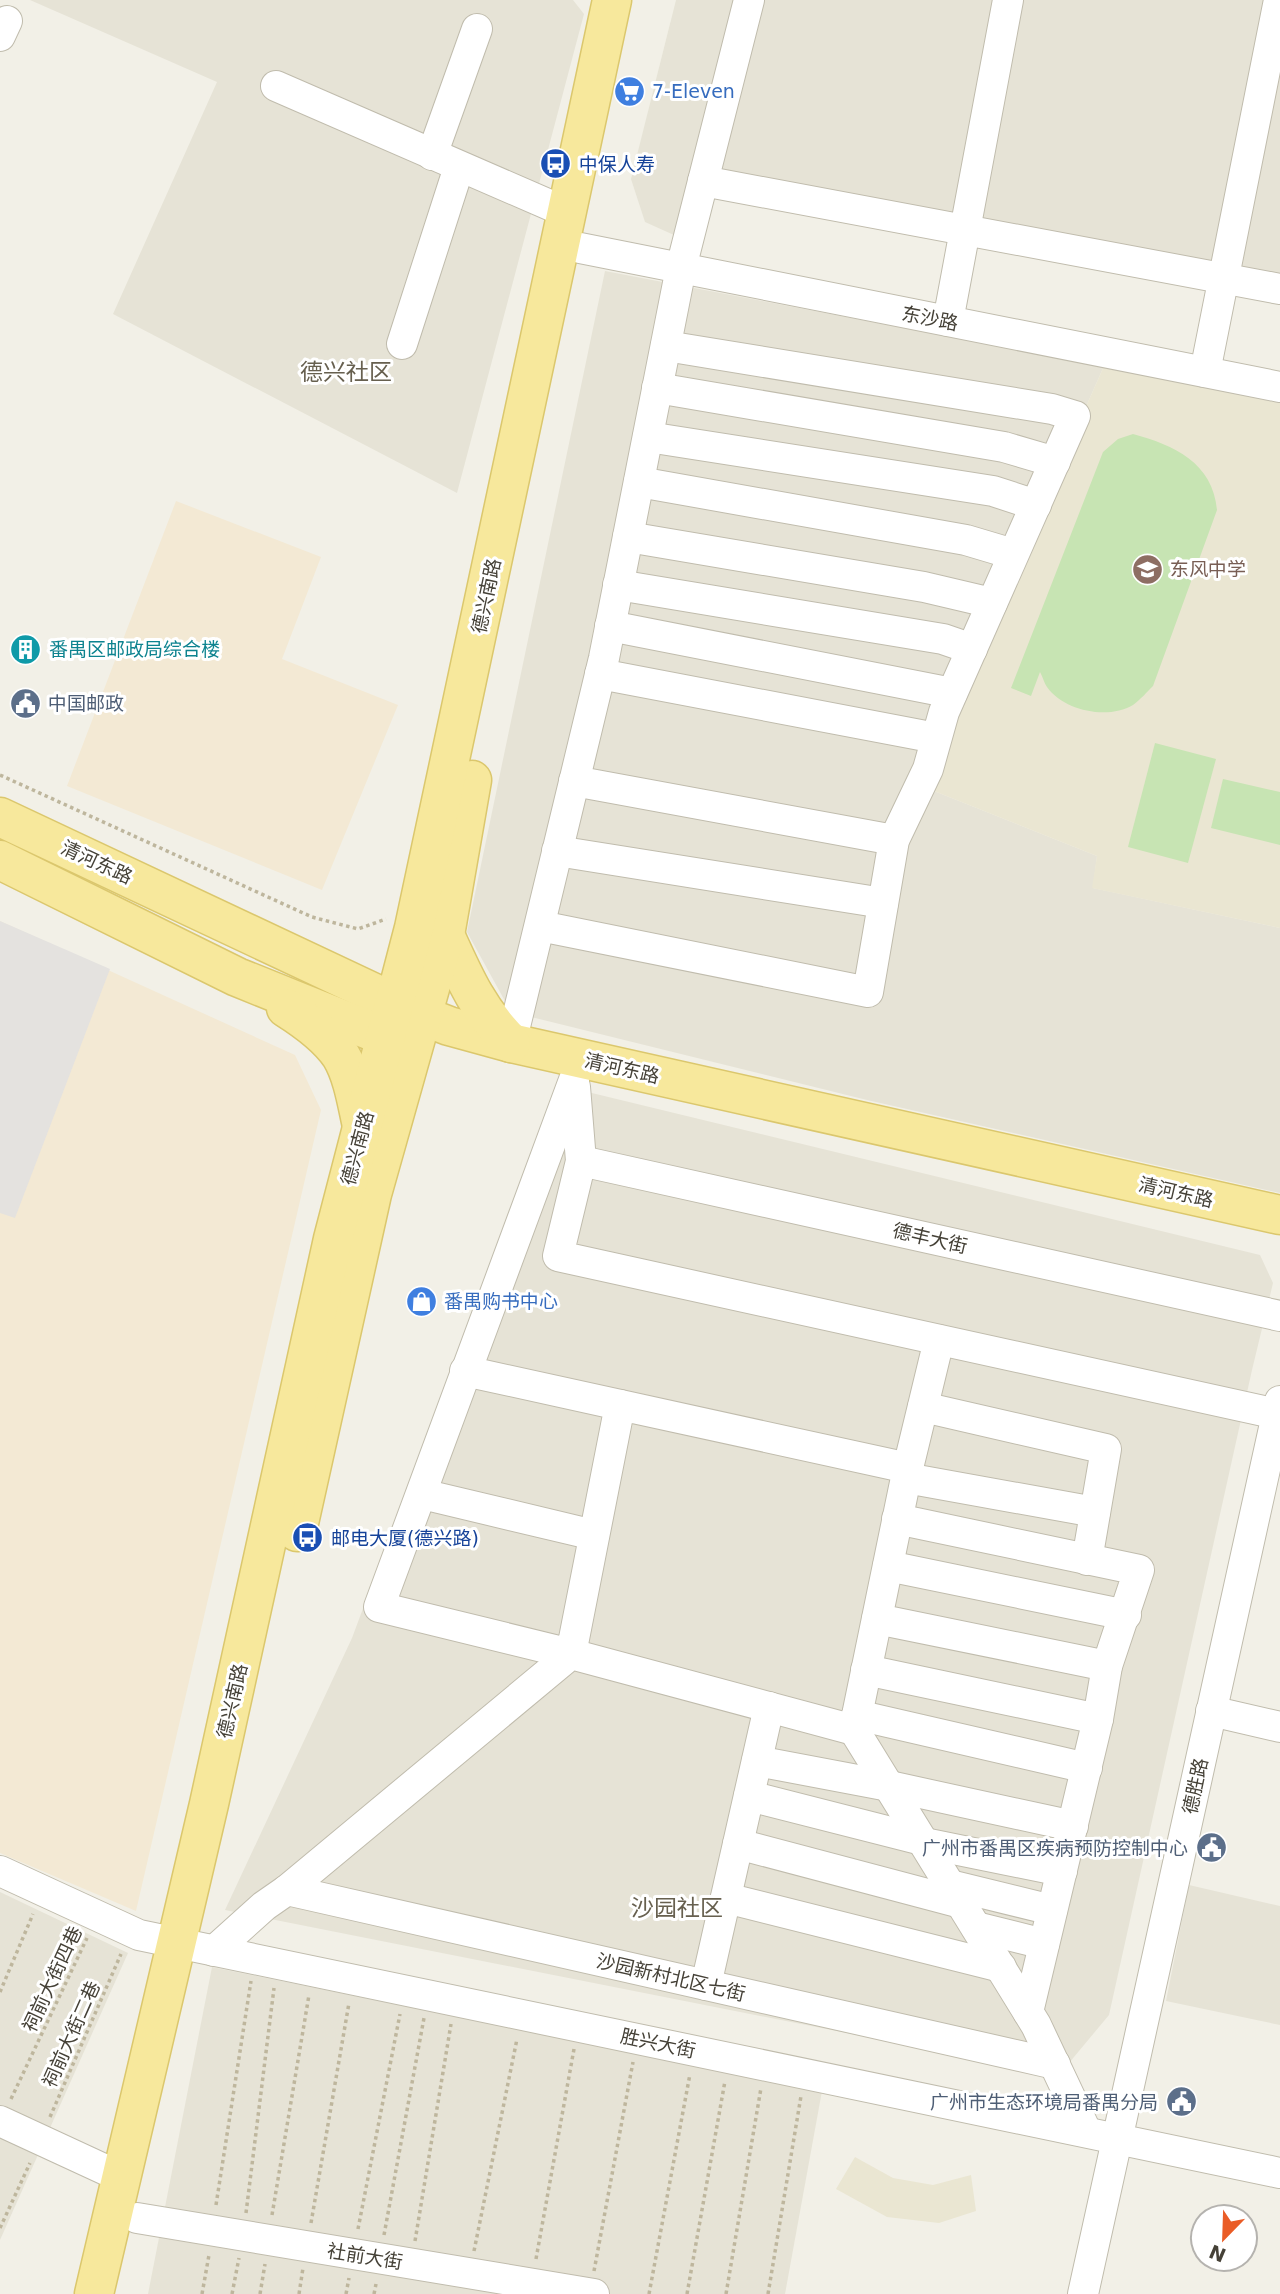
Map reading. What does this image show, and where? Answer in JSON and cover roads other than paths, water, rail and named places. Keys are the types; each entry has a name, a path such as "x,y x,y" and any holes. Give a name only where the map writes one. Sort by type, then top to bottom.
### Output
{"main road":[{"name":"德兴南路","path":"417,925 505,584 635,0"},
{"name":"德兴南路","path":"94,2294 121,2177 191,1950 280,1607 373,1194 405,1025 417,925 568,213 605,9"},
{"name":"清河东路","path":"0,817 336,974 405,1025 449,1026 1280,1215"},
{"name":"清河东路","path":"0,860 237,977 405,1025 574,1080 1280,1236"},
{"path":"336,974 382,961 417,925 466,982 490,1021 511,1042"},
{"path":"255,936 237,977 293,1013 341,1056 353,1087 362,1128"},
{"name":"德兴南路","path":"119,2294 191,1950 333,1238 362,1128 405,1025"}],"street":[{"path":"511,1042 600,674 681,268 749,0"},
{"path":"948,321 1008,0"},
{"path":"1205,372 1279,0"},
{"path":"402,344 477,29"},
{"path":"276,86 568,213"},
{"path":"703,181 1280,289"},
{"name":"东沙路","path":"580,248 1280,387"},
{"path":"540,926 868,992 894,840 928,769 952,693 1075,416 1052,409 666,346"},
{"path":"657,388 1004,447 1055,462"},
{"path":"648,437 993,491 1036,505"},
{"path":"639,482 966,540 1013,554"},
{"path":"628,537 924,587 992,603"},
{"path":"618,585 943,639 971,649"},
{"path":"610,626 952,693"},
{"path":"600,674 936,738"},
{"path":"574,781 894,840"},
{"path":"557,851 883,903"},
{"path":"574,1080 581,1160 558,1256 939,1340 1278,1407"},
{"path":"574,1080 379,1606 769,1707 1087,1768"},
{"name":"德丰大街","path":"581,1160 1280,1315"},
{"path":"939,1340 897,1519 856,1722 889,1786 1028,2012 1086,2132"},
{"path":"465,1371 907,1473 1095,1511"},
{"path":"0,1882 128,1940 191,1950 287,1890 571,1654 620,1405"},
{"path":"923,1406 1106,1449 1087,1560"},
{"name":"德胜路","path":"1083,2294 1278,1407"},
{"path":"422,1494 594,1535"},
{"path":"897,1519 1139,1570 1107,1666 1087,1768 1028,2012"},
{"path":"888,1566 1126,1615"},
{"path":"877,1619 1107,1666"},
{"path":"866,1670 1098,1719"},
{"path":"706,1985 769,1707"},
{"path":"1212,1711 1280,1727"},
{"path":"757,1761 889,1786 1073,1826"},
{"path":"749,1796 923,1842 1062,1871"},
{"path":"738,1844 962,1905 1044,1944"},
{"path":"0,1871 139,1935 191,1950"},
{"name":"沙园新村北区七街","path":"287,1890 1055,2064"},
{"path":"726,1898 1001,1967"},
{"path":"962,1905 1052,1910"},
{"name":"胜兴大街","path":"191,1950 266,1962 1280,2173"},
{"path":"0,2121 121,2177"},
{"name":"社前大街","path":"136,2218 592,2294"}],"place":[{"name":"7-Eleven","path":"629,91"},
{"name":"中保人寿","path":"556,164"},
{"name":"东风中学","path":"1147,569"},
{"name":"番禺区邮政局综合楼","path":"26,649"},
{"name":"中国邮政","path":"25,703"},
{"name":"番禺购书中心","path":"421,1301"},
{"name":"邮电大厦(德兴路)","path":"308,1538"},
{"name":"广州市番禺区疾病预防控制中心","path":"1211,1848"},
{"name":"广州市生态环境局番禺分局","path":"1181,2102"}],"district":[{"name":"德兴社区","path":"346,372"},
{"name":"沙园社区","path":"677,1908"}]}
